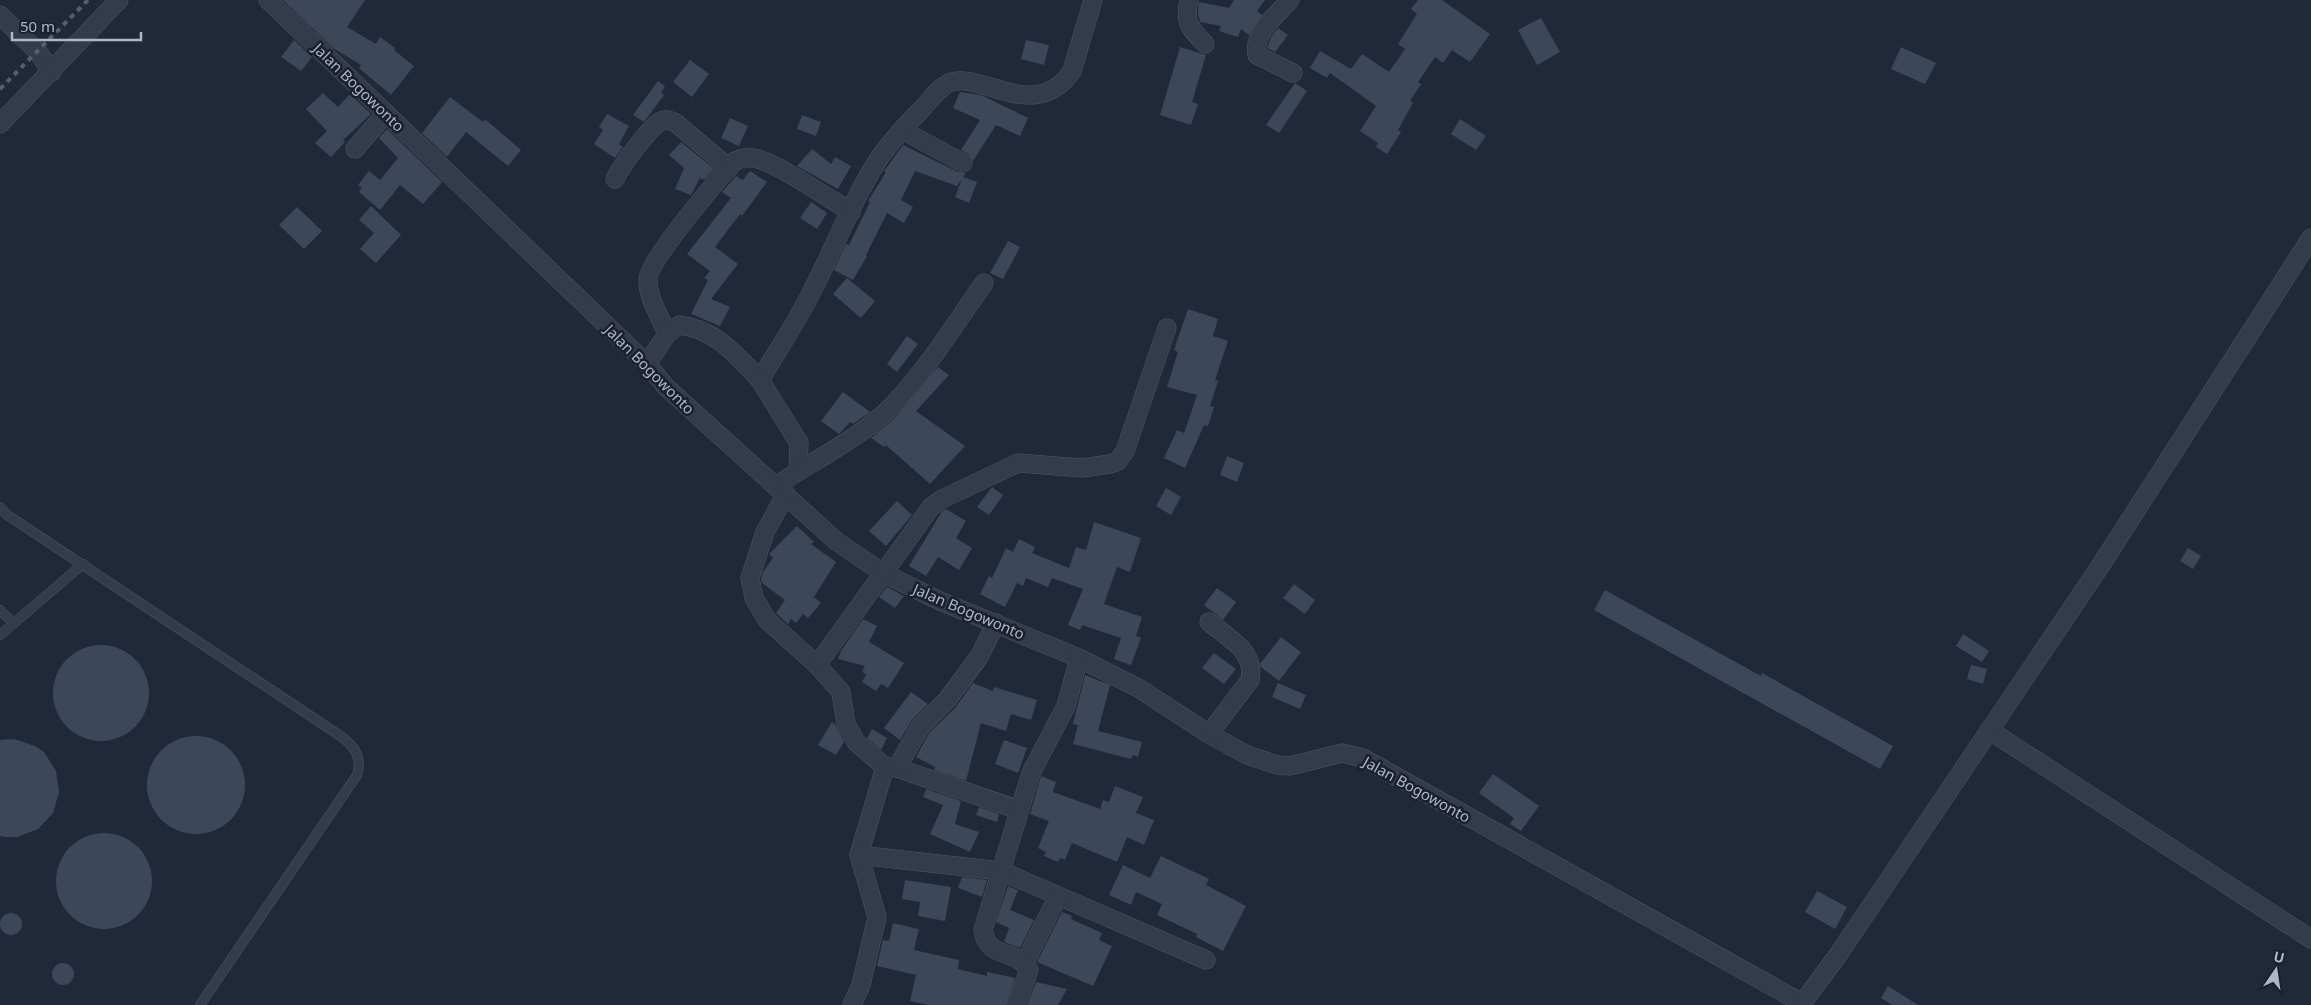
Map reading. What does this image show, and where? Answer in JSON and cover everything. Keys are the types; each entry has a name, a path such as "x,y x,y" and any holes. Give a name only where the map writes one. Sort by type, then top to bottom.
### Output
{"street":[{"path":"0,124 52,72 119,0"},
{"name":"Jalan Bogowonto","path":"268,0 647,364 666,387 836,541 883,573 940,601 1079,658 1140,689 1209,734 1247,755 1277,765 1290,766 1342,753 1363,758 1802,1004"},
{"path":"760,380 808,300 878,160 902,130 944,85 958,81 972,82 1018,96 1047,92 1066,80 1072,71 1092,0"},
{"path":"1190,0 1186,20 1192,30 1205,44"},
{"path":"1290,0 1258,36 1255,45 1257,55 1293,73"},
{"path":"0,15 38,52 52,72"},
{"path":"355,148 386,113"},
{"path":"615,179 622,164 651,130 660,122 666,120 676,123 729,168"},
{"path":"902,130 963,163"},
{"path":"667,334 649,288 648,278 661,252 729,168 740,159 757,159 776,167 851,212"},
{"path":"1802,1004 1838,955 2306,258 2311,238"},
{"path":"984,283 916,379 886,411 851,438 798,471 781,490 750,578 754,598 767,620 816,665 841,692 846,724 856,742 891,768 1019,810"},
{"path":"647,364 667,334 679,325 702,330 733,352 760,380 799,443 798,471"},
{"path":"816,665 931,507 942,499 1018,464 1082,468 1118,461 1125,451 1167,328"},
{"path":"1209,622 1248,654 1251,673 1250,680 1209,734"},
{"path":"852,1005 861,986 876,917 859,855 891,768 920,727 947,700 979,656 989,641 996,623"},
{"path":"1016,1005 1029,970 1025,962 992,948 985,940 983,930 1032,773 1066,706 1079,658"},
{"path":"1990,730 2311,939"},
{"path":"859,855 1001,871 1206,960"},
{"path":"1025,962 1058,896"}],"lane":[{"path":"2,514 83,564 342,737 356,751 360,762 357,775 200,1005"},
{"path":"0,635 83,564"},
{"path":"0,610 14,624"}],"building":[{"path":"283,0 365,0 347,27 376,44 380,37 414,66 391,95 359,68 361,65 333,48"},
{"path":"1234,0 1265,0 1257,11 1262,15 1249,35 1241,29 1238,37 1219,31 1221,26 1200,22 1198,14 1199,2 1229,8"},
{"path":"1418,0 1442,0 1490,34 1470,62 1452,50 1443,63 1435,57 1418,82 1421,84 1410,101 1413,103 1398,130 1401,132 1387,154 1376,147 1378,143 1360,131 1376,106 1330,73 1327,78 1310,68 1320,51 1351,69 1362,54 1389,72 1405,49 1398,44 1417,14 1411,9"},
{"path":"1541,18 1560,52 1537,65 1518,30"},
{"path":"1278,28 1288,35 1275,52 1267,48 1271,37"},
{"path":"294,40 312,57 301,71 281,57"},
{"path":"1026,40 1049,45 1044,65 1021,59"},
{"path":"1180,47 1206,55 1192,102 1198,104 1191,125 1160,115"},
{"path":"1901,47 1936,63 1925,84 1891,69"},
{"path":"690,60 709,74 692,97 673,82"},
{"path":"658,81 665,86 661,93 664,95 644,122 633,115"},
{"path":"1295,83 1307,91 1279,133 1266,125"},
{"path":"960,92 981,95 1028,118 1020,136 996,125 973,161 968,154 961,150 980,120 953,108"},
{"path":"323,93 338,107 350,94 371,114 343,140 345,142 331,157 315,143 327,131 306,109"},
{"path":"450,97 483,122 485,119 521,150 508,166 466,132 447,157 422,133"},
{"path":"607,114 629,126 619,144 623,147 615,158 594,144 603,130 599,127"},
{"path":"802,115 821,122 816,136 797,129"},
{"path":"730,118 748,126 739,146 721,138"},
{"path":"1460,119 1486,136 1476,150 1451,134"},
{"path":"387,129 442,182 423,204 400,185 380,210 359,192 362,188 358,185 369,171 380,180 398,158 379,138"},
{"path":"681,142 714,169 704,180 700,178 691,195 675,189 684,168 669,155"},
{"path":"903,145 958,172 966,173 963,177 977,182 969,203 955,197 962,179 957,186 915,171 901,200 913,207 904,223 887,213 867,256 853,280 834,270 846,244 849,245 870,202 868,201 886,172 884,171"},
{"path":"812,149 831,164 835,157 851,166 838,189 797,166"},
{"path":"750,171 767,182 742,216 740,214 715,247 738,264 711,299 730,307 720,326 691,314 708,280 704,278 710,271 687,254 731,198 722,192 736,176 743,180"},
{"path":"811,202 827,213 817,229 800,218"},
{"path":"371,206 401,235 376,263 360,249 374,233 359,220"},
{"path":"297,207 322,231 304,249 279,225"},
{"path":"1008,241 1020,247 1003,279 990,273"},
{"path":"847,278 875,301 861,318 833,294"},
{"path":"1188,309 1218,319 1213,336 1228,341 1215,380 1218,381 1210,406 1214,407 1208,426 1204,425 1185,468 1164,458 1177,430 1184,433 1197,395 1167,387 1178,352 1174,350"},
{"path":"907,336 918,344 897,372 887,364"},
{"path":"938,367 949,375 916,411 965,446 930,484 886,445 884,447 871,438 895,418"},
{"path":"843,392 870,412 853,424 850,422 839,434 821,421"},
{"path":"1227,456 1244,463 1237,482 1220,475"},
{"path":"992,487 1003,495 989,515 977,507"},
{"path":"1166,488 1181,497 1171,515 1156,506"},
{"path":"897,501 912,515 886,546 869,531"},
{"path":"946,509 966,521 956,538 972,548 959,570 938,557 926,576 909,566 941,513"},
{"path":"1094,522 1141,538 1130,572 1117,567 1104,604 1142,617 1136,636 1141,638 1131,665 1114,659 1121,638 1082,625 1080,630 1068,625 1083,589 1052,578 1048,587 1026,578 1023,586 1017,583 1005,607 980,594 989,576 992,578 1006,548 1013,552 1019,539 1035,547 1032,553 1069,568 1076,547 1086,550"},
{"path":"797,526 814,542 811,544 836,562 814,597 821,603 808,618 803,614 796,623 791,619 788,624 776,613 785,600 762,583 761,579 763,572 773,558 769,554"},
{"path":"2188,548 2201,556 2193,569 2180,561"},
{"path":"1294,584 1315,600 1305,614 1283,598"},
{"path":"887,587 904,596 895,608 879,597"},
{"path":"1217,588 1236,602 1223,620 1204,605"},
{"path":"1605,590 1761,676 1762,673 1893,746 1880,769 1594,610"},
{"path":"863,619 877,626 869,642 904,663 888,688 881,684 876,691 862,682 866,675 862,671 865,666 838,659 841,651"},
{"path":"1963,634 1989,651 1982,662 1956,646"},
{"path":"1281,637 1301,652 1279,681 1261,667 1260,664"},
{"path":"101,645 119,649 135,659 145,675 149,693 145,711 135,727 119,737 101,741 83,737 67,727 57,711 53,693 57,675 67,659 83,649"},
{"path":"1214,653 1236,669 1224,684 1202,668"},
{"path":"1971,665 1987,669 1983,684 1967,679"},
{"path":"1085,675 1110,685 1098,731 1142,742 1138,757 1133,755 1131,759 1073,744 1078,725 1073,724"},
{"path":"973,683 993,691 994,687 1037,700 1031,720 1011,714 1006,731 981,723 966,781 934,770 935,767 916,757 929,733 955,708"},
{"path":"1278,683 1306,695 1300,709 1272,697"},
{"path":"911,692 928,704 912,720 900,740 884,728"},
{"path":"832,722 835,724 844,742 836,755 818,745"},
{"path":"872,729 887,738 881,750 867,738"},
{"path":"196,736 215,740 230,751 241,766 245,785 241,804 230,819 215,830 196,834 177,830 162,819 151,804 147,785 151,766 162,751 177,740"},
{"path":"14,739 35,746 44,752 56,771 59,792 53,813 38,829 17,837 6,837 0,836 0,740"},
{"path":"1004,740 1027,748 1018,773 995,764"},
{"path":"1493,774 1539,806 1521,831 1510,824 1514,818 1479,793"},
{"path":"1041,776 1056,782 1053,792 1100,809 1103,800 1109,802 1115,786 1143,797 1136,813 1154,820 1144,845 1127,837 1117,862 1072,843 1065,860 1060,858 1058,862 1044,856 1046,852 1038,848 1049,821 1030,814"},
{"path":"926,789 961,801 955,824 979,832 970,852 930,834 943,805 923,797"},
{"path":"979,807 999,814 997,822 976,815"},
{"path":"104,833 122,837 138,847 148,863 152,881 148,899 138,915 122,925 104,929 86,925 70,915 60,899 56,881 60,863 70,847 86,837"},
{"path":"1161,856 1209,879 1206,885 1246,906 1223,951 1196,937 1197,934 1157,915 1162,904 1136,892 1131,905 1109,895 1123,865 1150,878"},
{"path":"962,877 987,880 982,897 958,888"},
{"path":"905,880 951,887 945,921 918,916 920,902 902,899"},
{"path":"1008,886 1018,890 1010,910 1034,920 1020,948 1004,942 1009,928 996,922"},
{"path":"1817,891 1847,907 1835,929 1805,912"},
{"path":"1062,912 1072,916 1071,919 1102,933 1099,940 1112,946 1093,986 1037,962"},
{"path":"11,913 19,916 22,924 19,932 11,935 3,932 0,924 3,916"},
{"path":"893,923 919,929 914,950 959,960 958,969 987,976 987,972 1015,978 1006,1005 928,1005 910,1001 916,975 877,966 883,940 889,941"},
{"path":"63,963 71,966 74,974 71,982 63,985 55,982 52,974 55,966"},
{"path":"1036,982 1067,989 1058,1005 1027,1005"},
{"path":"1888,986 1918,1005 1892,1005 1881,998"}],"railway":[{"path":"0,89 88,0"}]}
